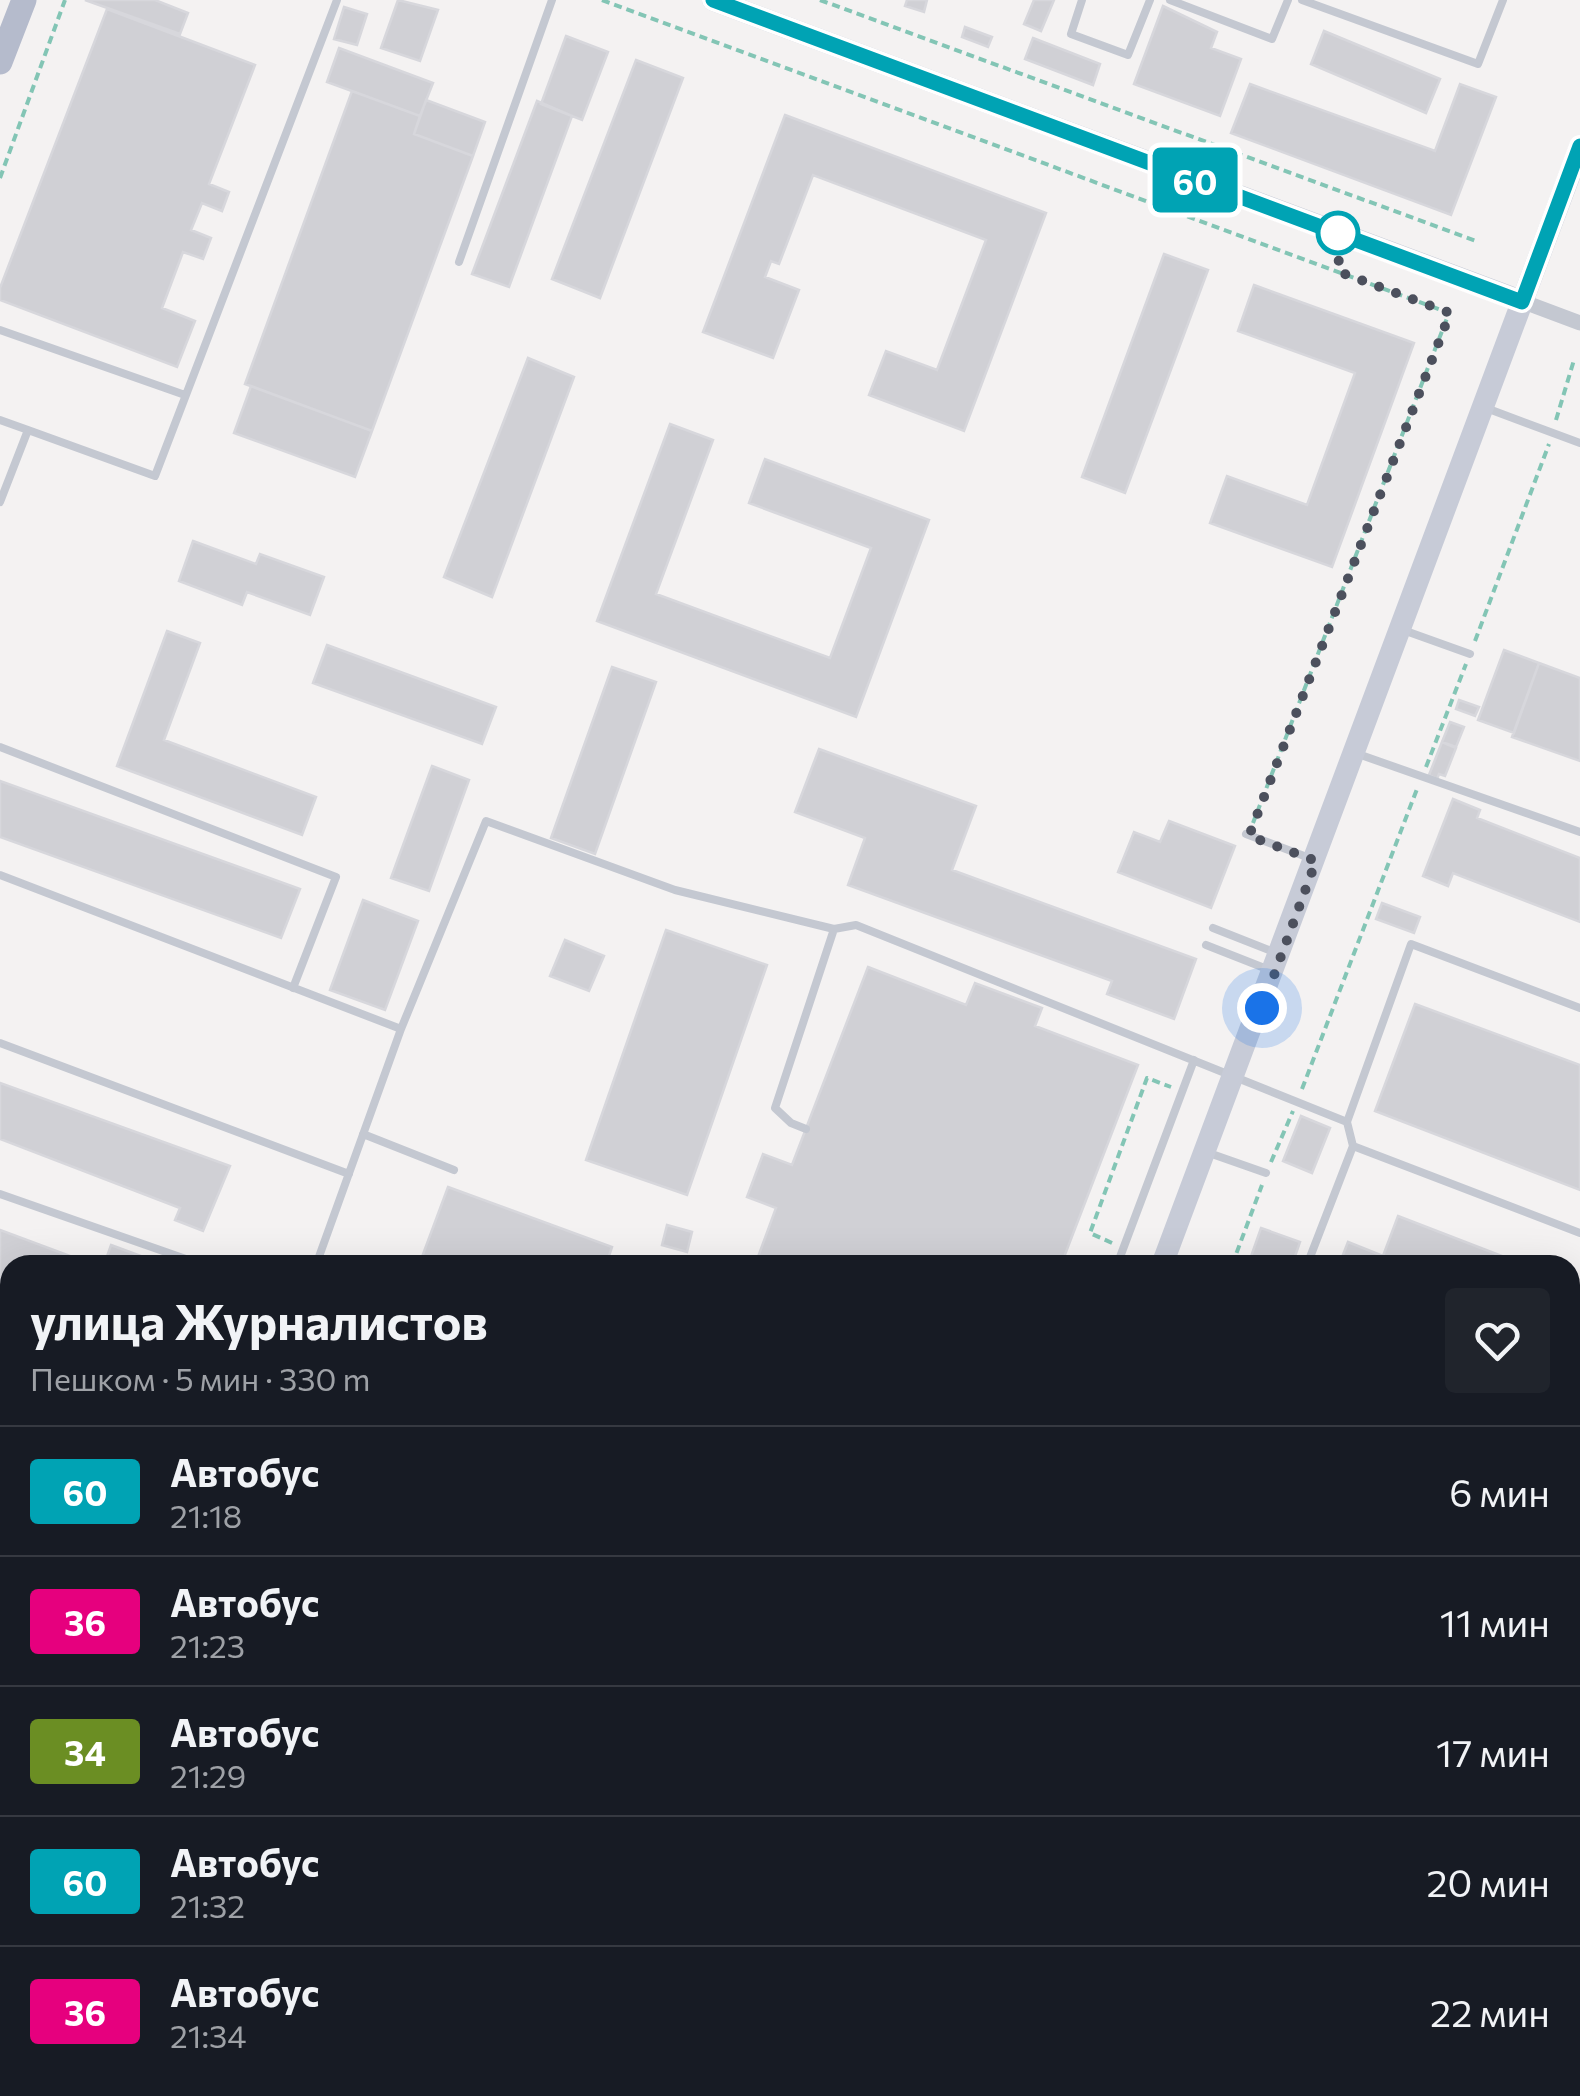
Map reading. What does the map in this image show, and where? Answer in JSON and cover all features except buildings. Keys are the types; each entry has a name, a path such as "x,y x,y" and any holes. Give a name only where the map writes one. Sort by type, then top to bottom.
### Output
{"main road":[{"path":"0,62 24,0"}],"street":[{"path":"713,0 1580,323"},
{"path":"1166,1255 1235,1079 1580,146"}],"lane":[{"path":"0,420 155,476 337,0"},
{"path":"459,262 552,0"},
{"path":"1082,0 1071,34 1128,56 1150,0"},
{"path":"1170,0 1272,39 1288,0"},
{"path":"1302,0 1478,64 1503,0"},
{"path":"0,330 185,396"},
{"path":"1484,407 1580,443"},
{"path":"0,502 28,430"},
{"path":"1402,630 1470,654"},
{"path":"0,747 336,877 293,988"},
{"path":"1356,754 1580,832"},
{"path":"320,1255 401,1029 486,820 675,890 834,929 856,926 1347,1122"},
{"path":"1247,835 1316,861"},
{"path":"0,875 401,1029"},
{"path":"1213,928 1278,963"},
{"path":"806,1129 791,1123 775,1108 834,929"},
{"path":"1312,1255 1353,1146 1347,1122 1410,944 1580,1008"},
{"path":"1206,945 1278,963"},
{"path":"0,1043 349,1174"},
{"path":"1121,1255 1194,1060"},
{"path":"364,1134 454,1170"},
{"path":"1353,1146 1580,1233"},
{"path":"1206,1152 1266,1173"},
{"path":"0,1194 174,1255"}],"path":[{"path":"0,178 65,0"},
{"path":"602,0 1450,313 1247,835"},
{"path":"820,0 1476,241"},
{"path":"1236,1255 1470,654 1553,432 1574,360"},
{"path":"1110,1254 1114,1244 1090,1233 1147,1078 1182,1092"}],"bus line":[{"name":"60","path":"713,0 1522,302 1580,146"}],"route":[{"path":"1262,1008 1316,861 1249,836 1450,313 1339,272 1338,233"}]}
